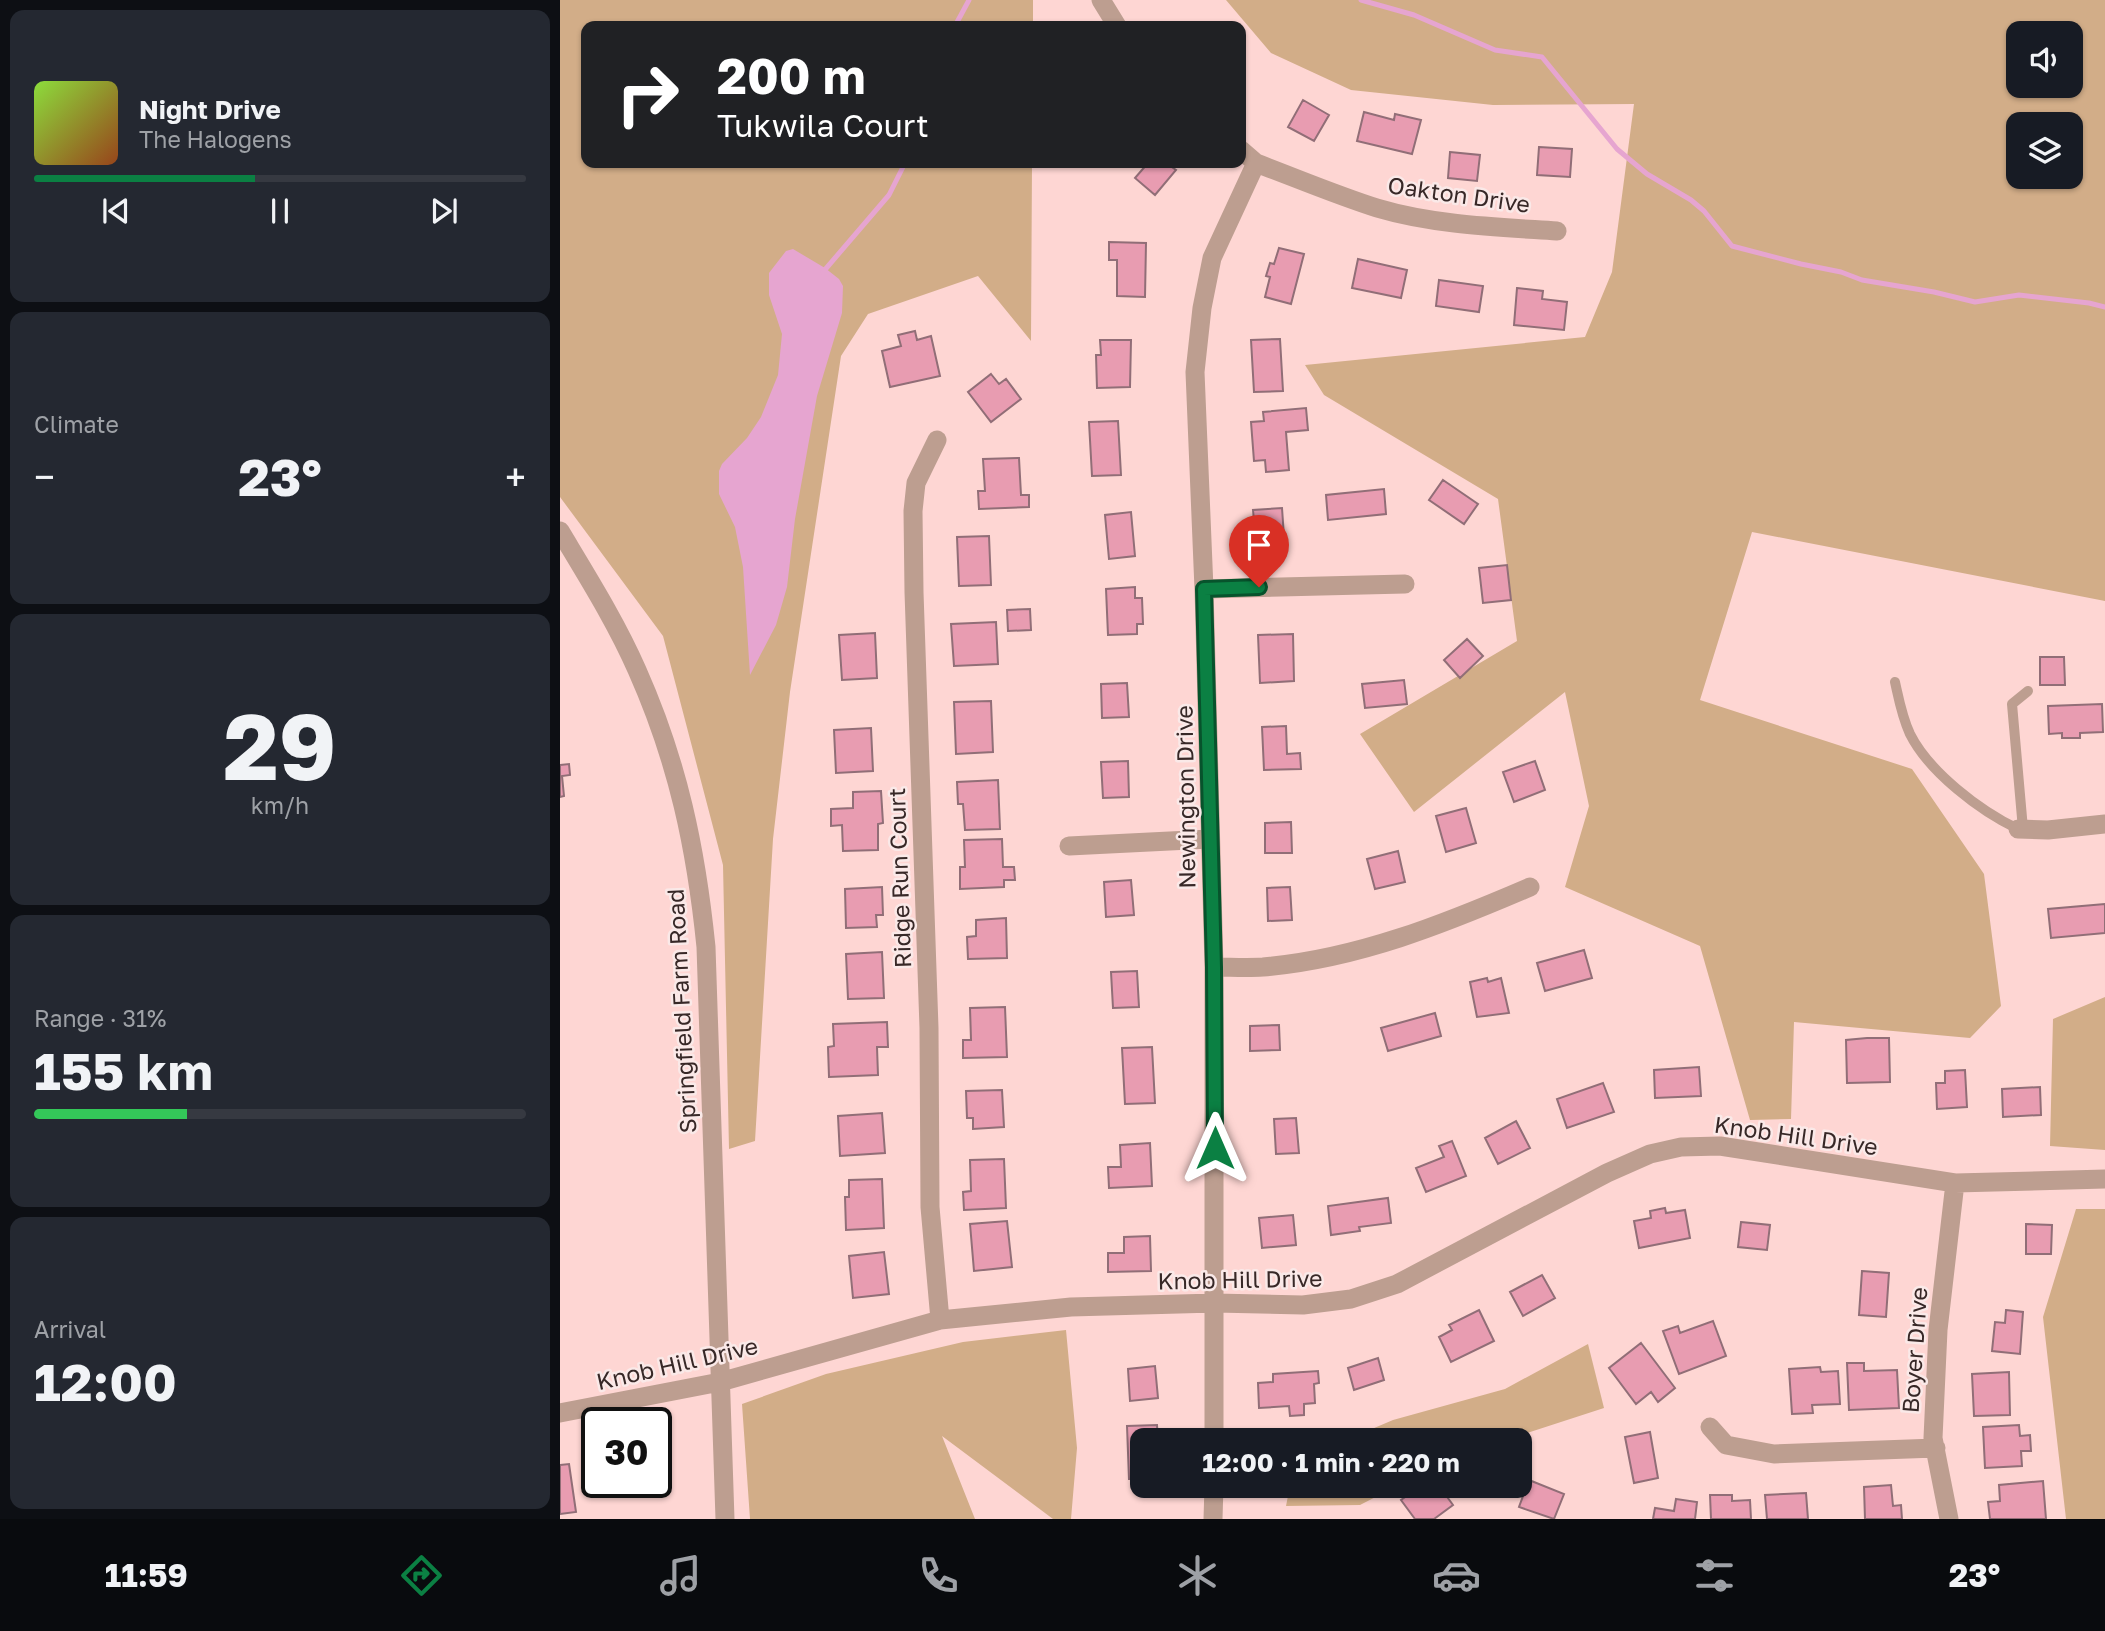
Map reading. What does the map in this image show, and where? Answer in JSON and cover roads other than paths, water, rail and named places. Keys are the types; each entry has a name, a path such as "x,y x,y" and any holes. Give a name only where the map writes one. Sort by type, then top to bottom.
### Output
{"street":[{"path":"1101,0 1114,21"},
{"name":"Oakton Drive","path":"1246,154 1256,163 1378,208 1455,222 1557,231"},
{"name":"Newington Drive","path":"1214,1428 1214,967 1195,372 1202,308 1212,258 1256,163"},
{"name":"Ridge Run Court","path":"937,440 916,483 913,512 929,1027 930,1207 940,1320"},
{"name":"Springfield Farm Road","path":"560,531 612,619 637,668 658,719 675,771 699,879 706,947 725,1519"},
{"path":"1204,589 1405,584"},
{"path":"2021,829 2048,830 2105,824"},
{"path":"1069,846 1210,839"},
{"path":"1214,967 1262,967 1346,954 1438,926 1530,887"},
{"name":"Knob Hill Drive","path":"560,1413 720,1382 940,1320 1071,1307 1215,1303 1303,1305 1351,1299 1397,1284 1607,1173 1650,1154 1681,1147 1720,1146 1955,1184 2105,1179"},
{"name":"Boyer Drive","path":"1948,1519 1933,1438 1938,1331 1955,1184"},
{"path":"1710,1427 1726,1445 1774,1454 1936,1448"},
{"path":"1213,1519 1214,1498"}],"lane":[{"path":"1895,682 1902,714 1923,754 1964,795 1994,817 2021,829 2012,704 2028,691"}],"waterway":[{"path":"958,21 969,0"},
{"path":"1361,0 1414,15 1495,50 1542,57 1617,149 1647,174 1691,200 1704,211 1732,246 1841,272 1862,280 1975,302 2019,295 2105,307"},
{"path":"823,272 889,195 902,168"}]}
